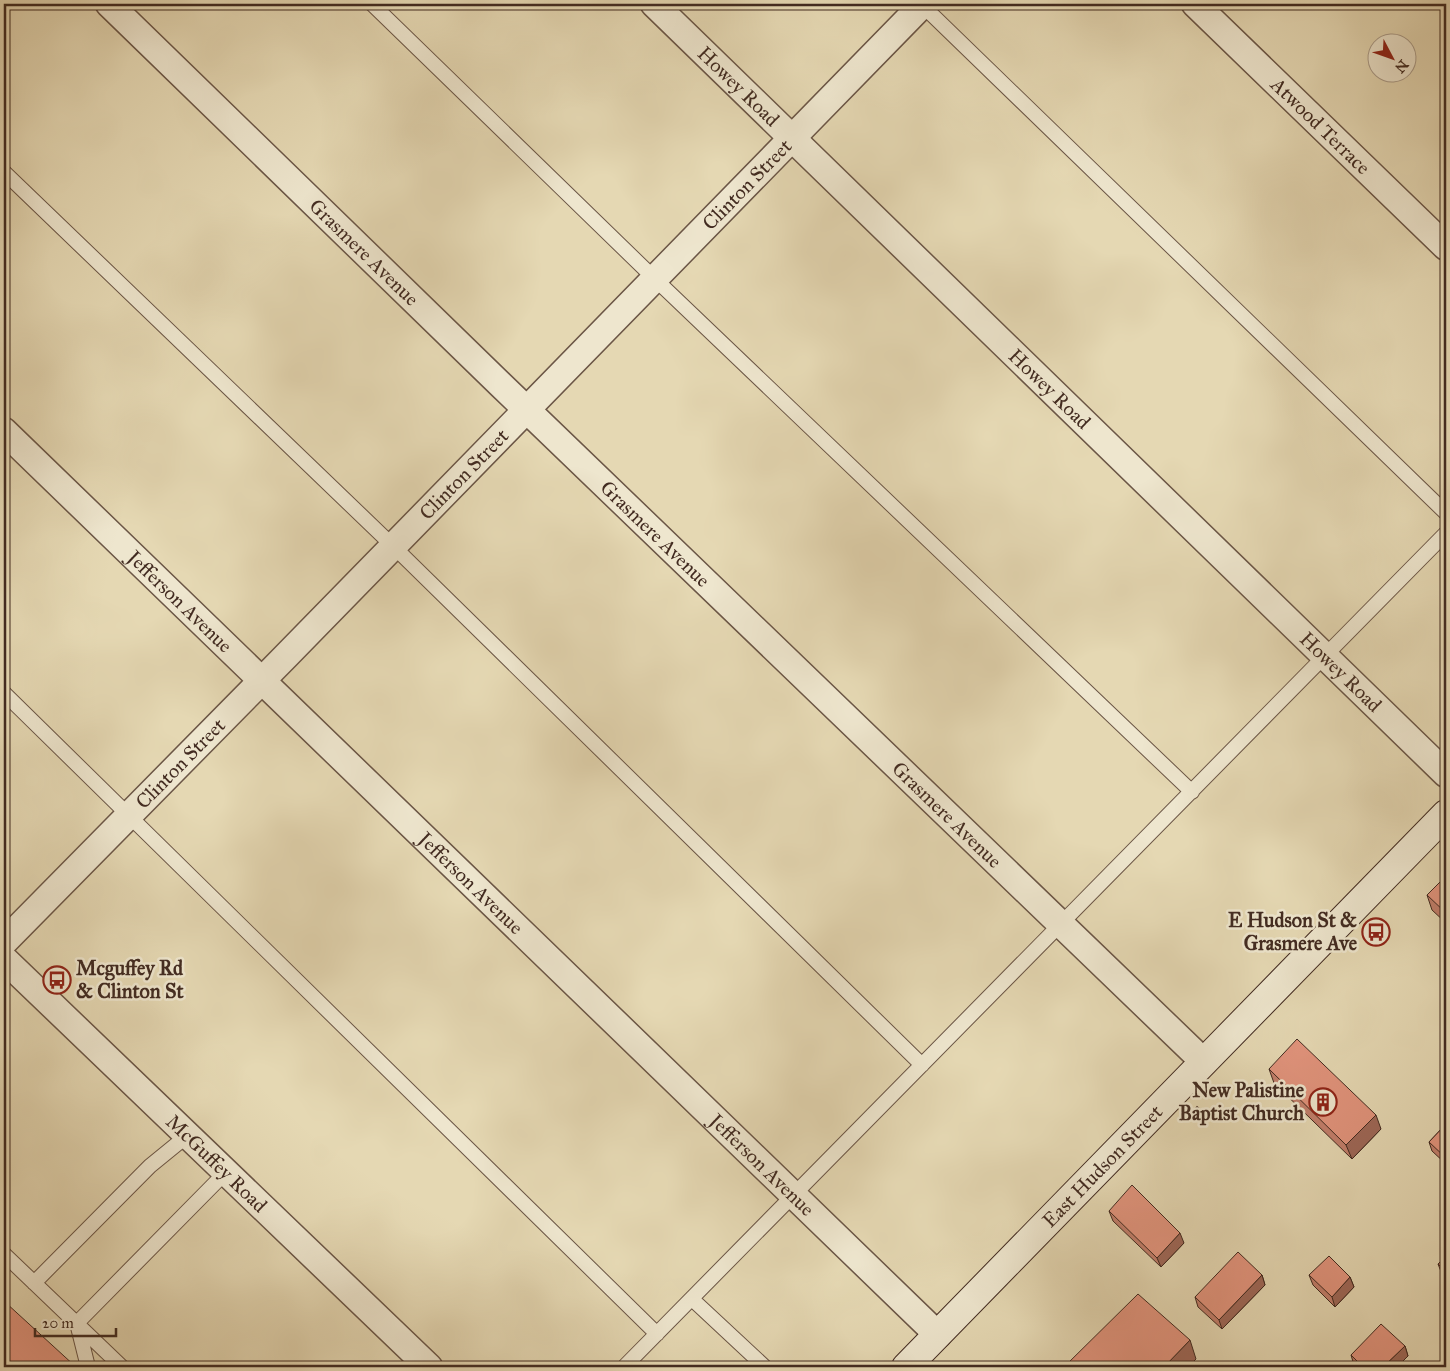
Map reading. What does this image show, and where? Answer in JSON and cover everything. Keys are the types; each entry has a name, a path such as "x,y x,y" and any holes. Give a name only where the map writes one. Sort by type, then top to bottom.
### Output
{"main road":[{"name":"East Hudson Street","path":"906,1367 1446,814"}],"street":[{"name":"Grasmere Avenue","path":"109,4 526,410 1204,1062"},
{"name":"Howey Road","path":"654,4 1446,774"},
{"name":"Clinton Street","path":"4,942 793,138 922,4"},
{"name":"Atwood Terrace","path":"1195,4 1446,247"},
{"name":"Jefferson Avenue","path":"4,431 938,1335"},
{"name":"McGuffey Road","path":"4,959 429,1367"}],"lane":[{"path":"372,4 655,279 1192,792"},
{"path":"922,4 1446,513"},
{"path":"4,172 393,546 922,1065"},
{"path":"624,1367 1326,657 1446,533"},
{"path":"4,693 657,1334"},
{"path":"34,1282 150,1166 188,1135"},
{"path":"77,1324 226,1172"},
{"path":"4,1254 122,1367"},
{"path":"692,1299 765,1367"},
{"path":"77,1324 88,1367"}],"building":[{"path":"1446,868 1446,876 1442,873"},
{"path":"1446,876 1446,913 1427,895"},
{"name":"New Palistine Baptist Church","path":"1297,1039 1376,1115 1346,1145 1269,1069"},
{"path":"1446,1124 1446,1158 1429,1142"},
{"path":"1132,1185 1180,1233 1157,1258 1109,1211"},
{"path":"1238,1252 1262,1275 1219,1320 1195,1297"},
{"path":"1329,1256 1350,1277 1332,1297 1309,1275"},
{"path":"1446,1256 1446,1272 1438,1264"},
{"path":"1138,1294 1190,1340 1164,1367 1064,1367"},
{"path":"5,1302 76,1367 4,1367"},
{"path":"1381,1324 1405,1346 1383,1367 1363,1367 1351,1355"}],"place":[{"name":"E Hudson St & Grasmere Ave","path":"1376,932"},
{"name":"Mcguffey Rd & Clinton St","path":"57,980"},
{"name":"New Palistine Baptist Church","path":"1323,1102"}]}
